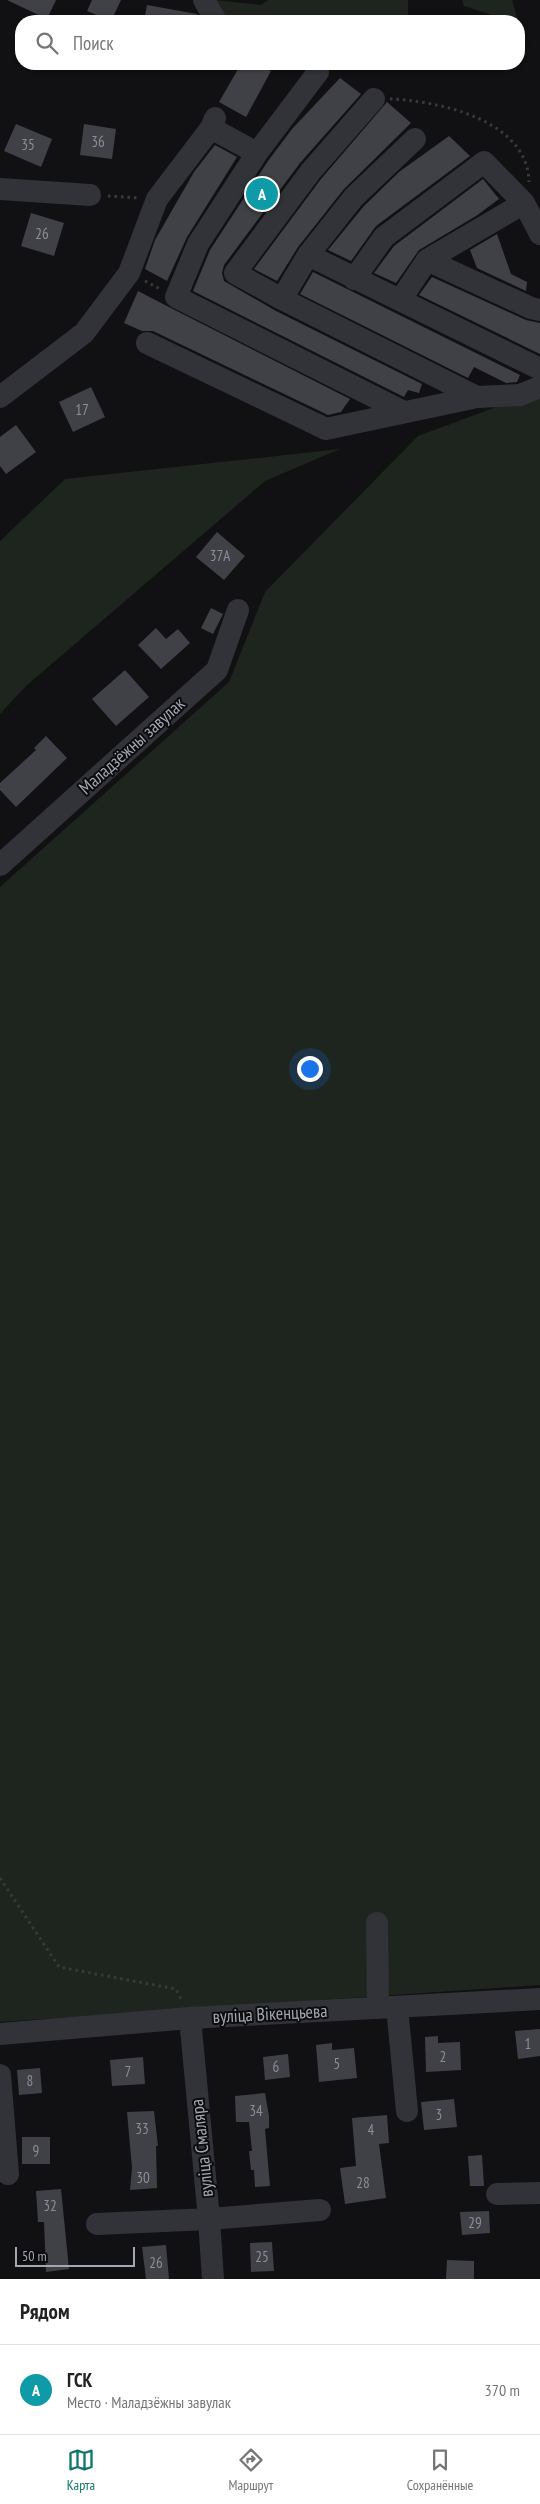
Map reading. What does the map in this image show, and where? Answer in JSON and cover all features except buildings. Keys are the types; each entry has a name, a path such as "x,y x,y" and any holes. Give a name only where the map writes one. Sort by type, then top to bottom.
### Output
{"street":[{"path":"204,0 213,15"},
{"path":"318,72 257,153 198,244 176,297 404,412"},
{"path":"374,99 311,171 235,273 282,299 477,397"},
{"path":"0,397 84,333 129,274 157,200 213,123 257,153"},
{"path":"282,299 308,255 354,197 415,139"},
{"path":"354,279 384,237 484,162 527,208 540,234"},
{"path":"0,189 90,195"},
{"path":"401,299 428,260 527,208"},
{"path":"308,255 354,279 401,299 540,369"},
{"path":"428,260 531,308 540,310"},
{"path":"147,343 326,429 477,397 520,395 540,387"},
{"name":"Маладзёжны завулак","path":"0,865 217,670 238,610"},
{"path":"377,1923 388,2007 407,2110"},
{"name":"вуліца Вікенцьева","path":"0,2034 190,2018 540,1999"},
{"name":"вуліца Смаляра","path":"190,2018 213,2279"},
{"path":"0,2075 8,2174"},
{"path":"497,2194 540,2193"},
{"path":"97,2224 209,2219 320,2210"}],"path":[{"path":"374,99 445,106 473,115 502,133 515,146 528,171 527,208"},
{"path":"90,195 157,200"},
{"path":"129,274 176,297"},
{"path":"0,1878 59,1967 176,1989 190,2018"}],"shaded area":[{"path":"216,0 261,5 268,0 408,0 408,15 220,15"},
{"path":"462,0 512,0 516,15 492,15 464,6"},
{"path":"540,398 540,1985 0,2022 0,887 229,682 265,592 418,436 507,403"},
{"path":"340,449 265,481 26,686 0,714 0,541 65,479"}],"place":[{"name":"ГСК","path":"262,194"}]}
